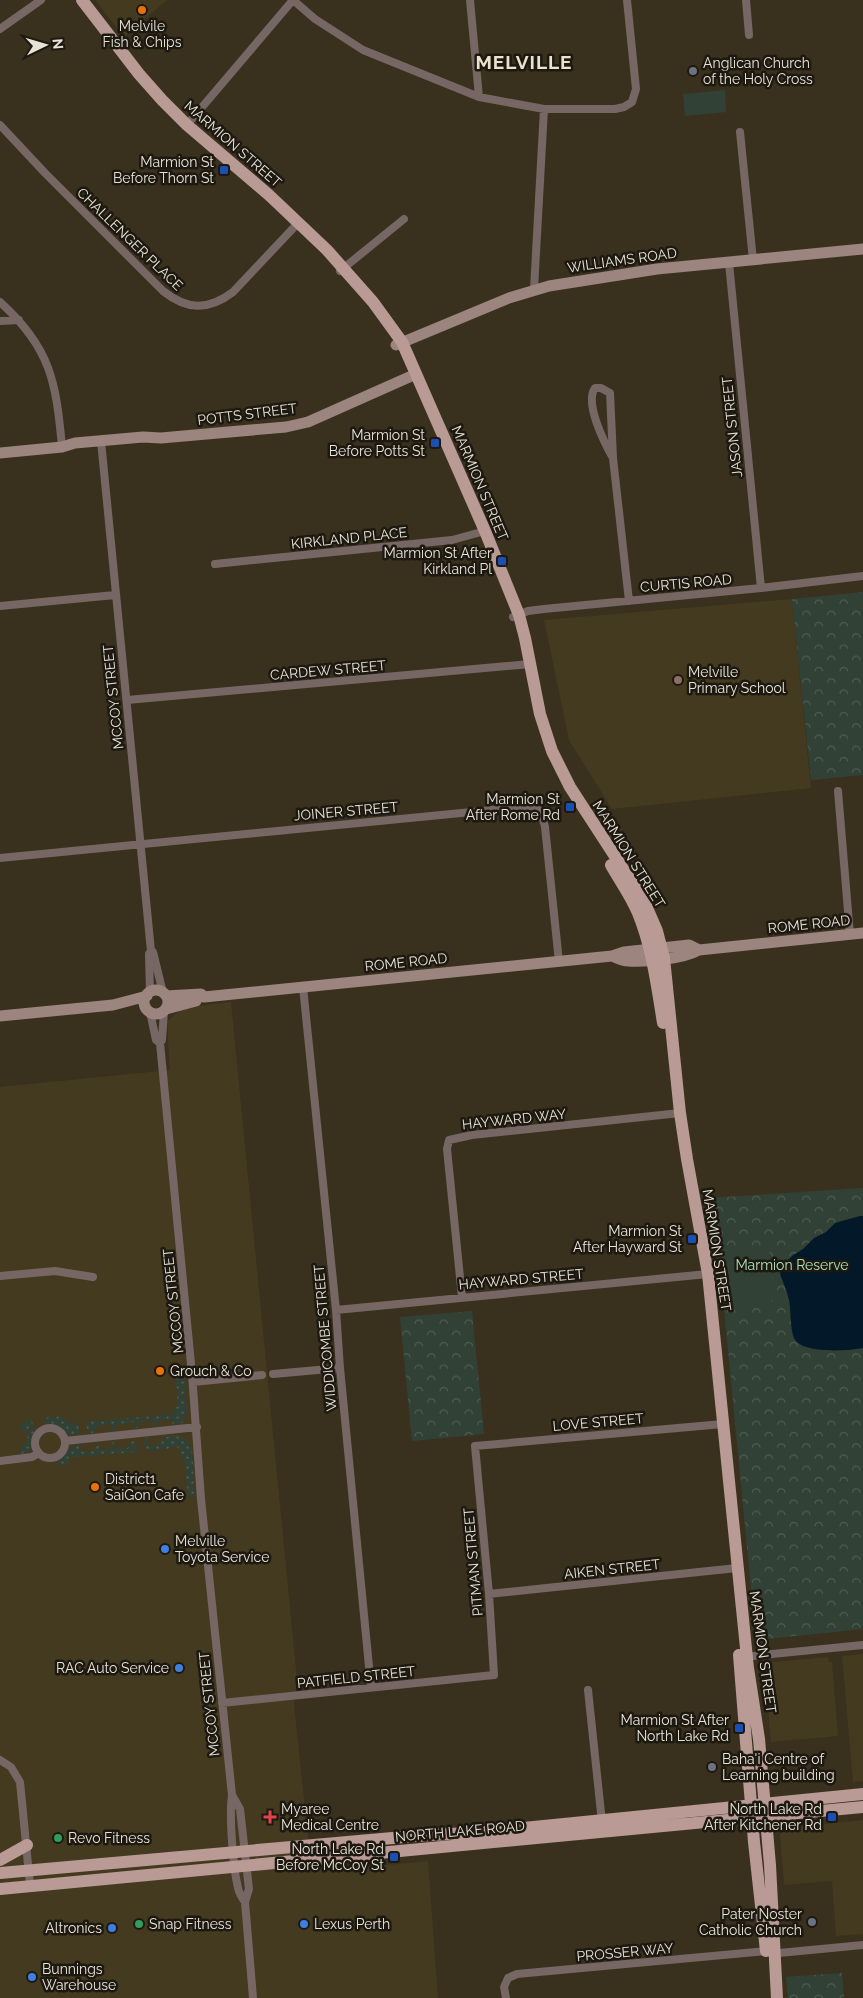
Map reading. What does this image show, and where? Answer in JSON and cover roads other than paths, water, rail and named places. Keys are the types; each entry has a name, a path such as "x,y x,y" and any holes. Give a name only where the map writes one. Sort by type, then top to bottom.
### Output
{"main road":[{"name":"MARMION STREET","path":"74,0 134,79 185,127 297,225 373,302 399,344 516,616 527,664 534,720 547,757 567,796 634,904 657,954 669,1064 705,1274 743,1657 752,1818 777,1998"},
{"name":"MARMION STREET","path":"82,0 139,74 185,127"},
{"name":"MARMION STREET","path":"743,1657 758,1725 766,1816 770,1865 771,1998"},
{"name":"NORTH LAKE ROAD","path":"602,1826 751,1804 863,1794"},
{"name":"NORTH LAKE ROAD","path":"0,1873 240,1859 602,1826 752,1818 863,1807"},
{"path":"0,1860 27,1845"},
{"name":"NORTH LAKE ROAD","path":"0,1888 30,1886 240,1859"}],"street":[{"path":"0,29 41,0"},
{"path":"185,127 293,0 315,19 363,50 480,97 544,109 615,109 624,107 632,102 636,89 627,0"},
{"path":"470,0 480,97"},
{"path":"746,0 749,36"},
{"path":"534,289 544,109"},
{"name":"CHALLENGER PLACE","path":"0,125 45,173 163,291 176,301 198,306 222,300 233,292 297,225"},
{"path":"740,132 752,260"},
{"path":"342,270 404,219"},
{"name":"WILLIAMS ROAD","path":"399,344 534,289 635,272 863,249"},
{"name":"JASON STREET","path":"729,263 761,588"},
{"path":"0,302 34,338 44,357 53,380 58,401 62,447"},
{"path":"0,322 19,320"},
{"name":"POTTS STREET","path":"0,453 62,447 75,443 101,444 143,437 161,438 286,427 308,422 413,375"},
{"path":"613,458 591,404 593,392 596,388 601,388 610,393 613,458 629,601"},
{"name":"MCCOY STREET","path":"101,444 151,951 153,952 164,994"},
{"name":"KIRKLAND PLACE","path":"215,564 452,540 481,532"},
{"name":"CURTIS ROAD","path":"516,616 544,609 863,576"},
{"path":"0,606 115,595"},
{"name":"CARDEW STREET","path":"127,700 527,664"},
{"path":"838,791 850,935"},
{"name":"JOINER STREET","path":"0,858 532,806 541,811 545,827 559,962"},
{"name":"ROME ROAD","path":"165,1010 184,1003 202,1000 204,997 559,962 612,956 624,952 657,954 689,945 699,950 863,934"},
{"name":"MCCOY STREET","path":"151,951 149,952 148,1002 156,1040 160,1043"},
{"name":"WIDDICOMBE STREET","path":"302,987 336,1310 371,1688"},
{"path":"0,1016 148,1002 157,991 164,994 168,1003 165,1010 156,1014 148,1002"},
{"name":"ROME ROAD","path":"164,994 201,994 204,997"},
{"name":"MCCOY STREET","path":"165,1010 162,1040 160,1043 193,1382 201,1499 232,1795 230,1809 240,1859 249,1889 245,1902 253,1998"},
{"name":"HAYWARD WAY","path":"462,1297 447,1149 449,1140 472,1135 677,1114"},
{"path":"0,1276 55,1271 93,1278"},
{"name":"HAYWARD STREET","path":"336,1310 705,1274"},
{"path":"273,1374 340,1368"},
{"path":"193,1382 262,1375"},
{"name":"LOVE STREET","path":"475,1446 720,1424"},
{"path":"65,1441 197,1427"},
{"path":"46,1428 58,1430 65,1441 63,1450 57,1456 49,1458 39,1453 35,1441 38,1433 46,1428"},
{"name":"PITMAN STREET","path":"475,1446 489,1594 494,1675"},
{"path":"0,1461 32,1457 39,1453"},
{"name":"AIKEN STREET","path":"489,1594 734,1568"},
{"path":"743,1657 863,1645"},
{"name":"PATFIELD STREET","path":"222,1703 494,1675"},
{"path":"588,1690 602,1826"},
{"path":"0,1760 11,1767 20,1782 30,1886"},
{"path":"770,1951 779,1953 863,1945"},
{"name":"PROSSER WAY","path":"506,1998 504,1987 508,1978 517,1974 770,1951"}],"water":[{"path":"863,1216 863,1348 826,1350 806,1347 798,1343 794,1338 789,1300 780,1274 784,1264 835,1223"}],"place":[{"name":"Melvile Fish & Chips","path":"142,10"},
{"name":"Anglican Church of the Holy Cross","path":"693,71"},
{"name":"Marmion St Before Thorn St","path":"224,170"},
{"name":"Marmion St Before Potts St","path":"435,443"},
{"name":"Marmion St After Kirkland Pl","path":"502,561"},
{"name":"Melville Primary School","path":"678,680"},
{"name":"Marmion St After Rome Rd","path":"570,807"},
{"name":"Marmion St After Hayward St","path":"692,1239"},
{"name":"Grouch & Co","path":"160,1371"},
{"name":"District1 SaiGon Cafe","path":"95,1487"},
{"name":"Melville Toyota Service","path":"165,1549"},
{"name":"RAC Auto Service","path":"179,1668"},
{"name":"Marmion St After North Lake Rd","path":"739,1728"},
{"name":"Baha'i Centre of Learning building","path":"712,1767"},
{"name":"Myaree Medical Centre","path":"270,1817"},
{"name":"North Lake Rd After Kitchener Rd","path":"832,1817"},
{"name":"Revo Fitness","path":"58,1838"},
{"name":"North Lake Rd Before McCoy St","path":"394,1857"},
{"name":"Pater Noster Catholic Church","path":"812,1922"},
{"name":"Snap Fitness","path":"139,1924"},
{"name":"Lexus Perth","path":"304,1924"},
{"name":"Altronics","path":"112,1928"},
{"name":"Bunnings Warehouse","path":"32,1977"}],"district":[{"name":"MELVILLE","path":"524,62"}],"park label":[{"name":"Marmion Reserve","path":"792,1265"}]}
